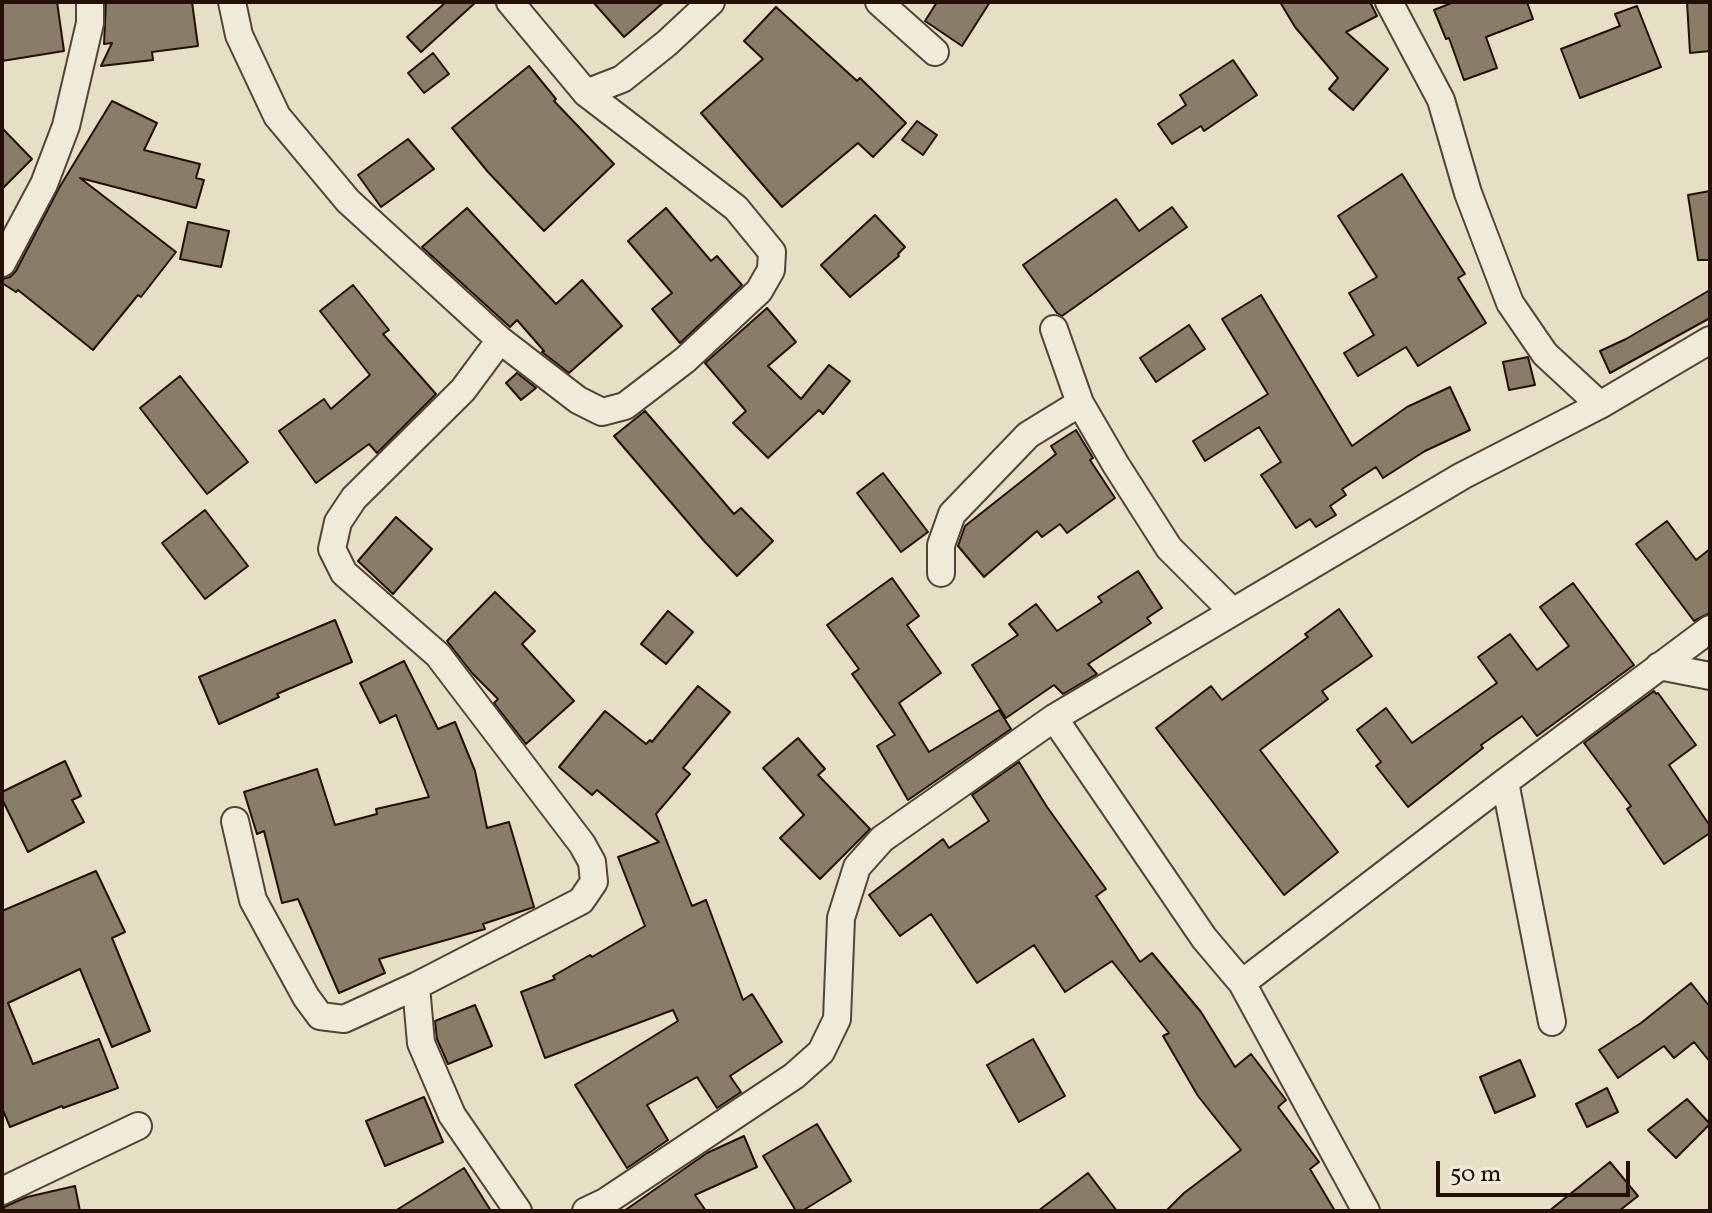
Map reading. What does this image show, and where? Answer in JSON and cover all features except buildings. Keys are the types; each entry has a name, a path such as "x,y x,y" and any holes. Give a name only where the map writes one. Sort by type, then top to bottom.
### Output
{"street":[{"path":"2,263 44,184 66,126 90,23 90,2"},
{"path":"232,2 239,35 277,116 348,201 500,340 578,400 602,412 625,406 706,340 759,291 771,270 772,252 736,208 586,93 510,2"},
{"path":"586,93 622,79 711,2"},
{"path":"879,2 935,52"},
{"path":"1389,2 1441,100 1468,193 1510,303 1545,354 1600,405"},
{"path":"1054,329 1080,403 1169,548 1232,611"},
{"path":"235,821 253,900 306,997 320,1016 344,1019 416,986 581,901 594,882 592,862 582,844 438,655 344,573 332,549 338,522 354,498 463,390 500,340"},
{"path":"601,1208 794,1076 821,1052 837,1019 841,918 857,867 882,839 1054,718 1462,476 1600,405 1710,340"},
{"path":"941,573 941,545 952,514 1028,435 1080,403"},
{"path":"1242,983 1710,629"},
{"path":"1659,666 1710,676"},
{"path":"1054,718 1204,938 1242,983 1366,1211"},
{"path":"1505,782 1552,1022"},
{"path":"416,986 421,1043 452,1115 518,1211"},
{"path":"2,1191 138,1126"}]}
